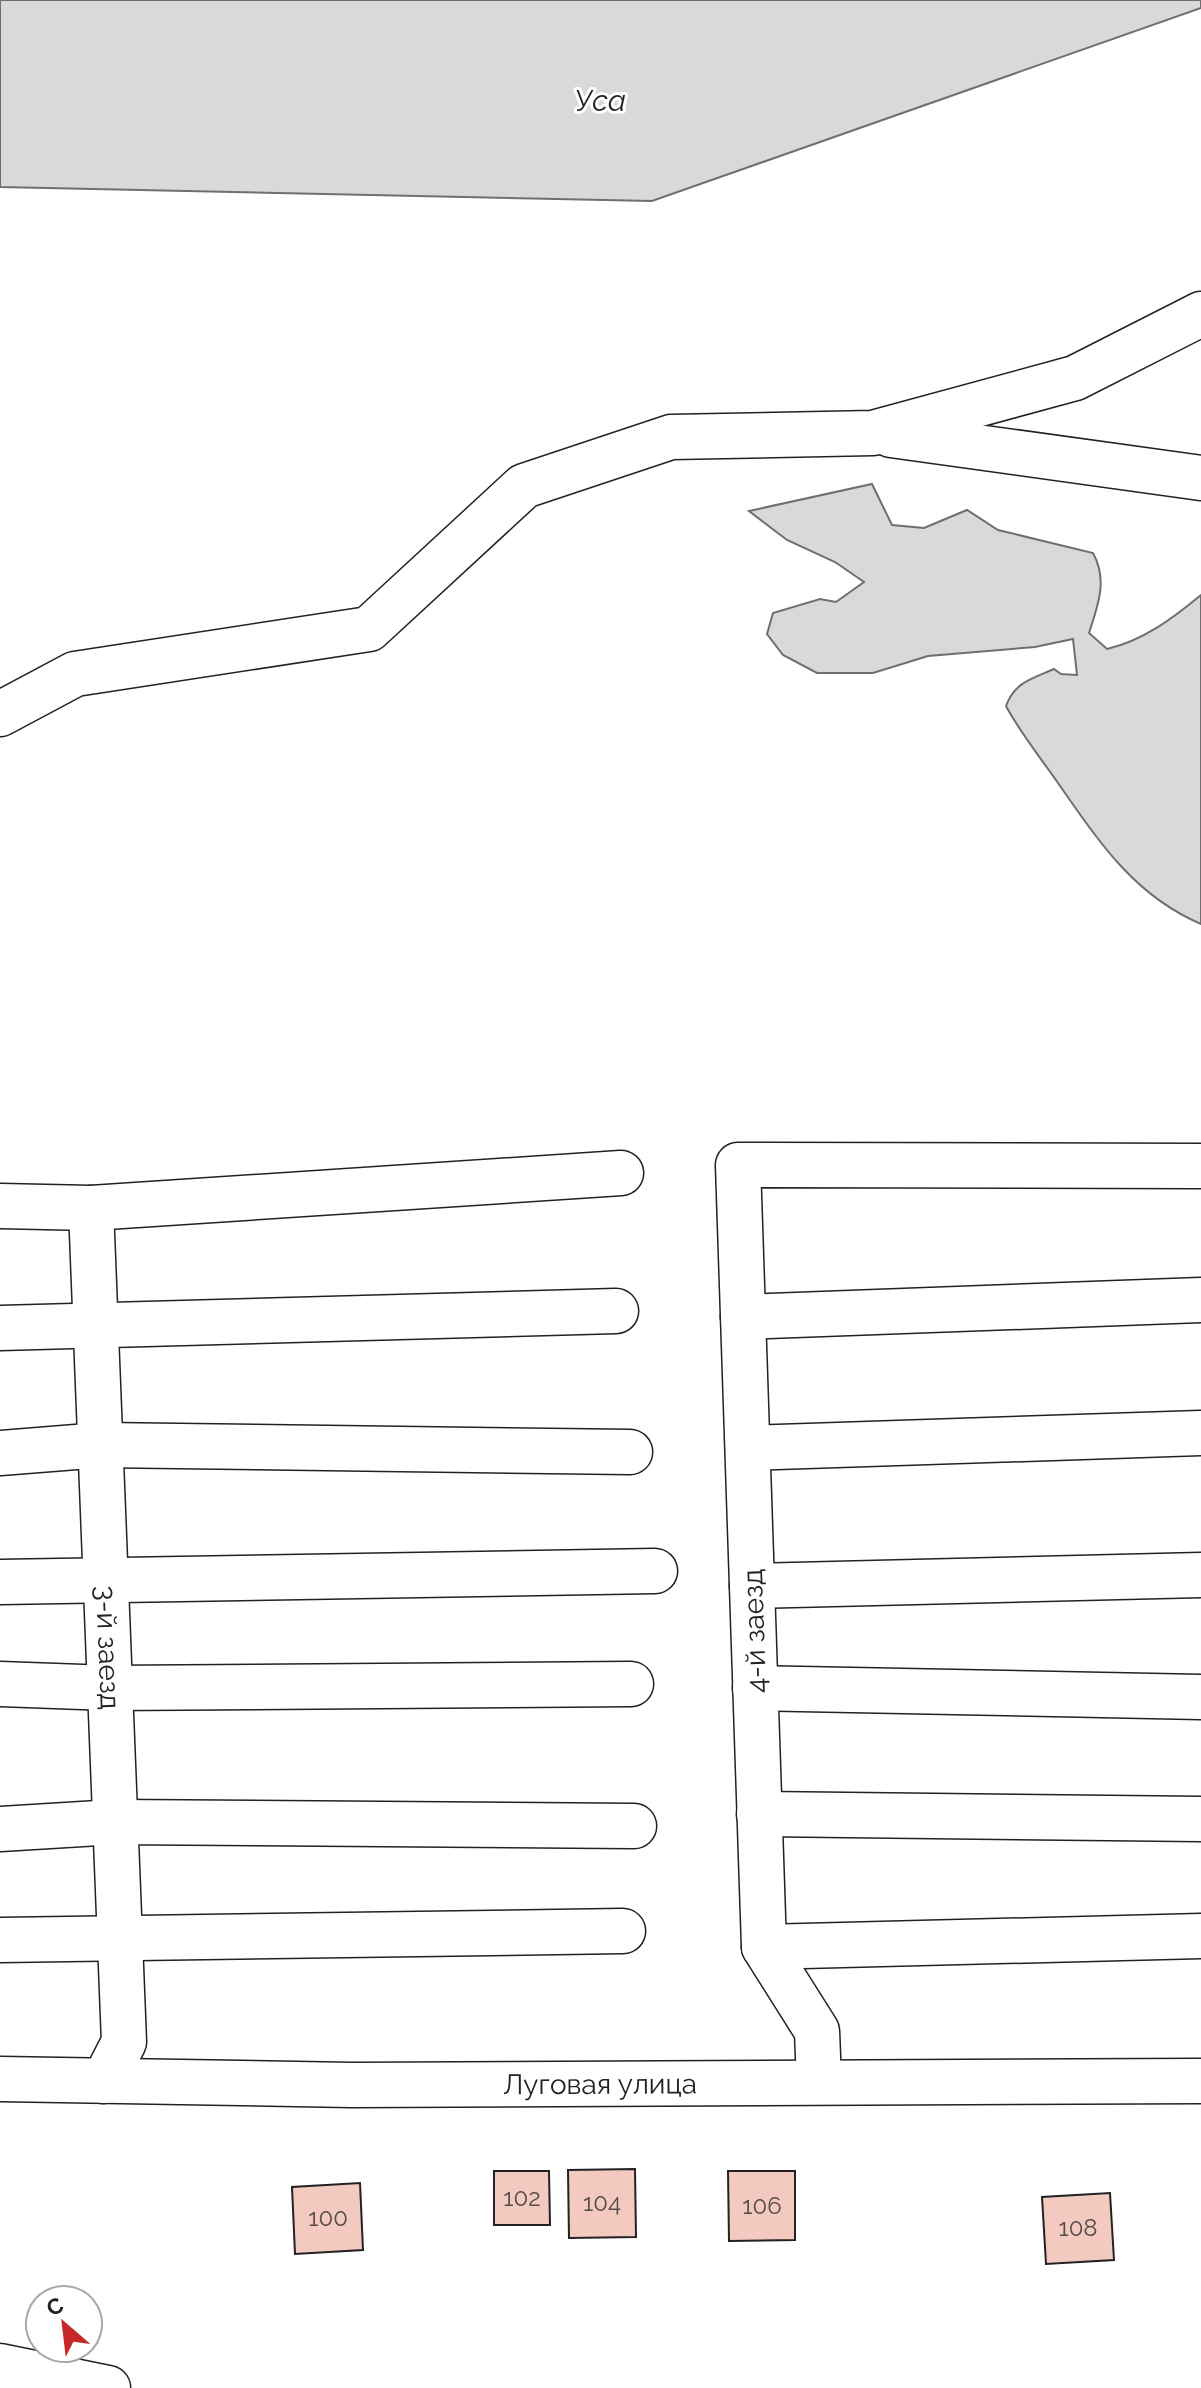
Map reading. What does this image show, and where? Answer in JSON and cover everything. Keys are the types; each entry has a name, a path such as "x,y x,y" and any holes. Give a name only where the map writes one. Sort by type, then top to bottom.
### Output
{"street":[{"path":"873,433 1075,378 1201,314"},
{"path":"8,697 75,674 369,629 524,486 671,437 873,433 1201,478"},
{"name":"4-й заезд","path":"764,1947 738,1165 1201,1166"},
{"path":"0,1206 91,1208 621,1173"},
{"name":"3-й заезд","path":"91,1208 124,2042 104,2081"},
{"path":"743,1317 1201,1300"},
{"path":"0,1328 616,1311"},
{"path":"748,1448 1201,1433"},
{"path":"0,1453 101,1445 630,1452"},
{"path":"0,1582 655,1571"},
{"path":"752,1586 1201,1575"},
{"path":"0,1684 110,1688 631,1684"},
{"path":"755,1688 1201,1697"},
{"path":"759,1814 1201,1819"},
{"path":"0,1829 115,1822 634,1826"},
{"path":"0,1940 623,1931"},
{"path":"764,1947 1201,1936"},
{"path":"764,1947 817,2031 819,2082"},
{"name":"Луговая улица","path":"0,2079 352,2085 1201,2081"},
{"path":"0,2366 108,2388"}],"water":[{"name":"Уса","path":"0,0 1201,0 1201,8 652,201 0,187"},
{"path":"872,484 892,525 924,528 967,510 998,530 1093,553 1101,583 1089,633 1107,649 1157,628 1201,595 1201,924 1156,898 1119,864 1024,736 1006,706 1019,686 1054,669 1061,674 1077,675 1073,639 1035,647 928,656 873,673 817,673 783,655 767,634 773,613 820,599 836,602 864,582 835,562 787,540 749,511"}],"building":[{"path":"635,2169 636,2237 569,2238 568,2170"},
{"path":"494,2171 549,2171 550,2225 494,2225"},
{"path":"728,2171 795,2171 795,2240 729,2241"},
{"path":"360,2183 363,2250 295,2254 292,2187"},
{"path":"1110,2193 1114,2260 1046,2264 1042,2197"}]}
